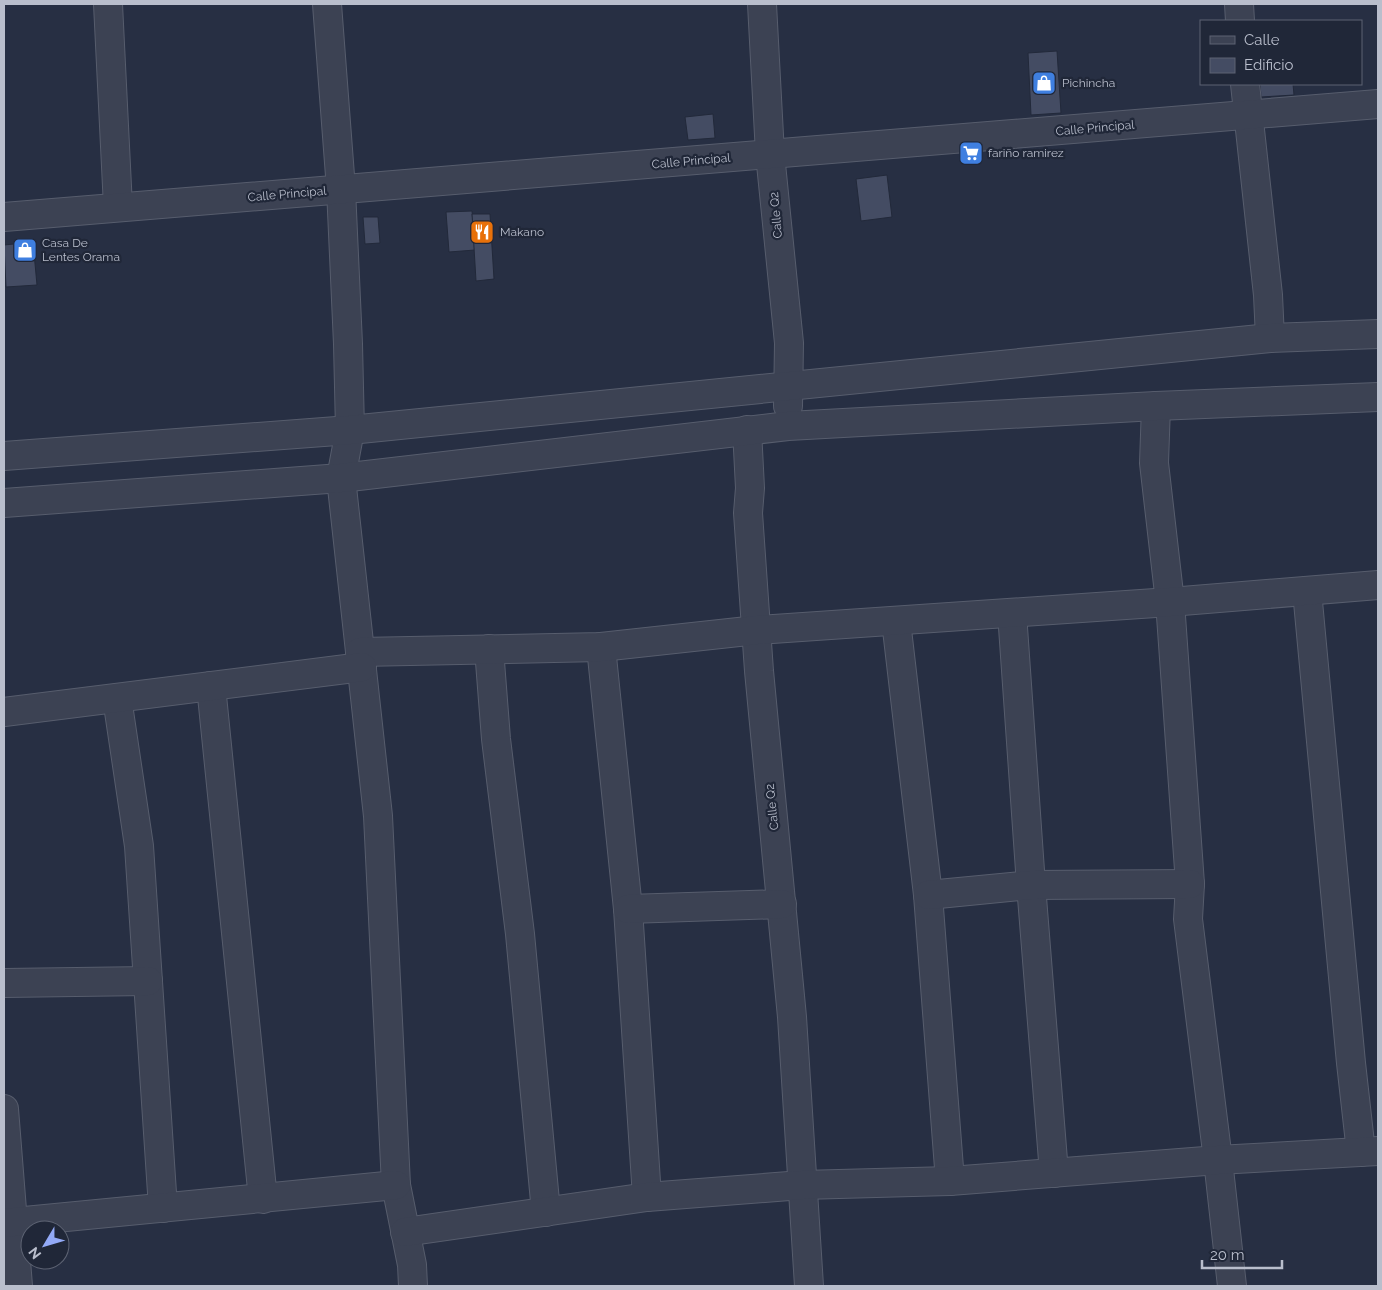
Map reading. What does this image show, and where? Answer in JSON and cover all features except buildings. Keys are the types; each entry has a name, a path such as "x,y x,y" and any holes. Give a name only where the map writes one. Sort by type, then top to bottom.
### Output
{"street":[{"path":"108,4 118,207"},
{"path":"327,4 342,189 348,344 350,430 341,478 378,816 396,1185 412,1265 414,1286"},
{"name":"Calle Q2","path":"762,4 770,154 788,343 788,426"},
{"path":"1239,4 1240,20"},
{"path":"1246,85 1268,295 1270,338"},
{"name":"Calle Principal","path":"4,217 1378,104"},
{"path":"4,456 350,430 1270,338 1378,334"},
{"path":"4,503 341,478 788,426 1156,406 1378,397"},
{"path":"1156,406 1154,463 1170,602 1190,884 1188,919 1232,1286"},
{"name":"Calle Q2","path":"747,430 750,488 748,513 760,681 792,1017 809,1286"},
{"path":"4,712 211,686 361,660 489,650 601,647 757,630 1170,602 1378,585"},
{"path":"406,1232 648,1197 802,1184 950,1181 1218,1160 1370,1151 1350,1063 1307,591"},
{"path":"1012,613 1054,1173"},
{"path":"896,621 928,895 950,1181"},
{"path":"601,647 628,909 648,1197"},
{"path":"489,650 496,739 520,934 546,1212"},
{"path":"211,686 264,1199"},
{"path":"117,698 139,846 163,1208"},
{"path":"928,895 1031,885 1190,884"},
{"path":"628,909 782,904"},
{"path":"4,983 148,981"},
{"path":"4,1109 9,1223 18,1286"},
{"path":"9,1223 396,1185"}],"place":[{"name":"Pichincha","path":"1044,83"},
{"name":"fariño ramirez","path":"971,153"},
{"name":"Makano","path":"482,232"},
{"name":"Casa De Lentes Orama","path":"25,250"}]}
